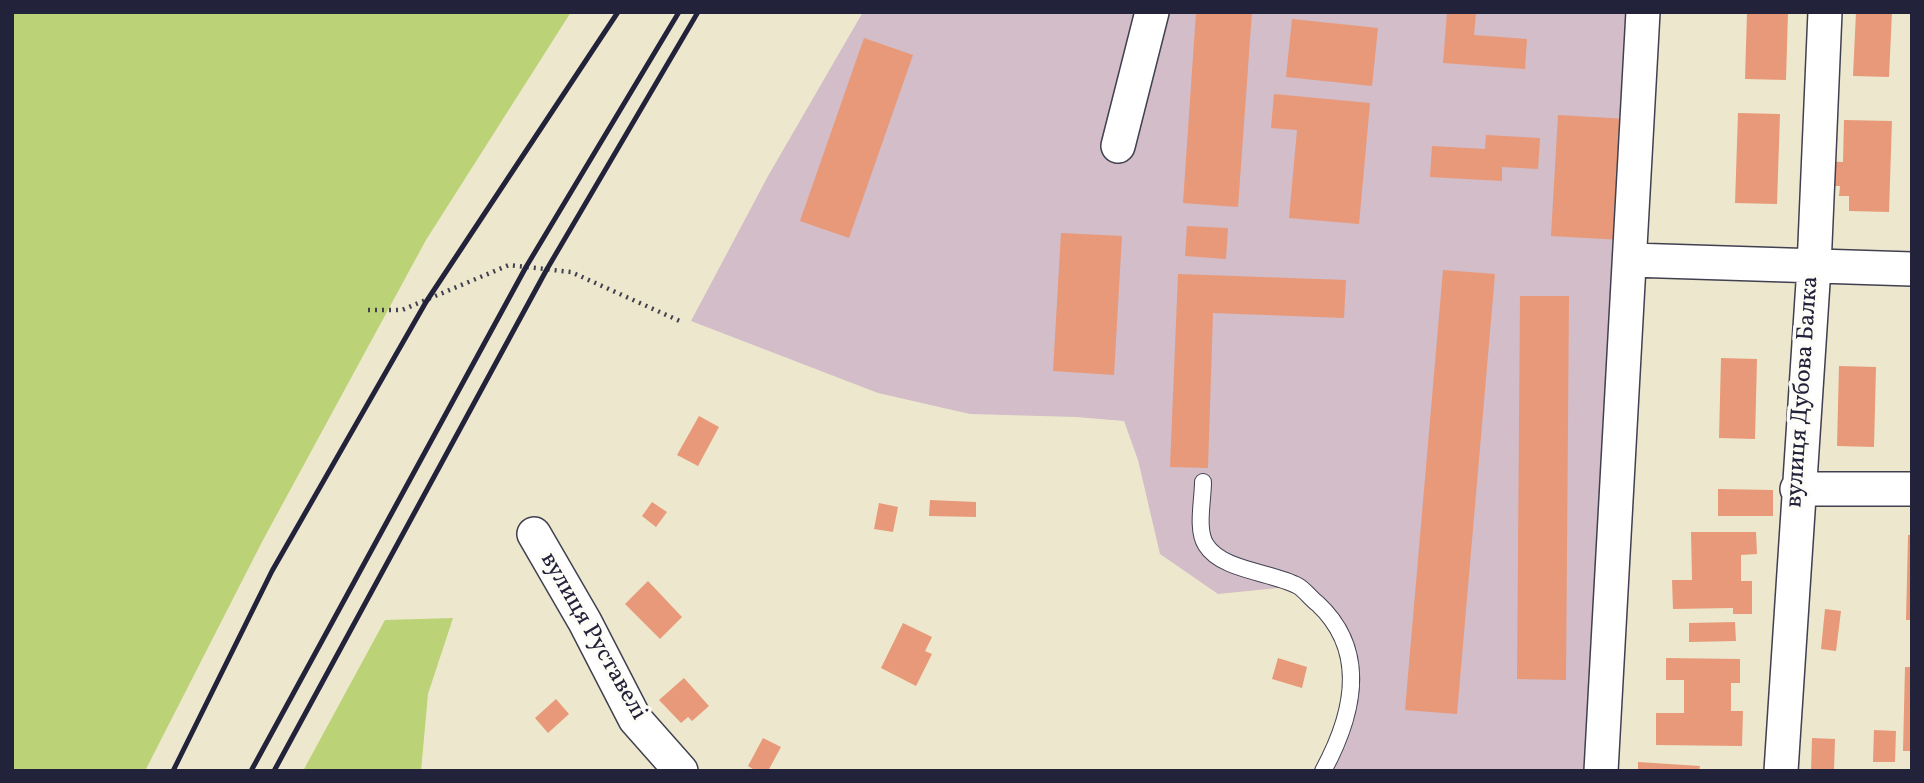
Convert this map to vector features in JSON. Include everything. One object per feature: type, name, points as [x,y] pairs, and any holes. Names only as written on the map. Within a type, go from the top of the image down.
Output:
[{"type":"street","points":[[1118,146],[1152,12]]},
{"type":"street","points":[[1601,771],[1643,12]]},
{"type":"street","name":"вулиця Дубова Балка","points":[[1780,771],[1814,267],[1825,12]]},
{"type":"street","points":[[1631,261],[1912,269]]},
{"type":"street","points":[[1797,489],[1912,489]]},
{"type":"street","name":"вулиця Руставелі","points":[[534,534],[585,622],[635,719],[681,771]]},
{"type":"lane","points":[[1203,482],[1201,531],[1206,546],[1220,559],[1298,586],[1334,619],[1350,658],[1352,695],[1339,742],[1323,771]]},
{"type":"path","points":[[368,310],[402,310],[509,265],[571,272],[682,322]]},
{"type":"shaded area","points":[[863,12],[1643,12],[1601,771],[1323,771],[1352,695],[1334,619],[1298,586],[1218,594],[1160,554],[1138,460],[1124,421],[970,414],[878,393],[691,321],[768,176]]},
{"type":"green space","points":[[12,12],[571,12],[426,240],[263,540],[145,771],[12,771]]},
{"type":"green space","points":[[453,618],[428,694],[421,771],[303,771],[385,620]]},
{"type":"building","points":[[1196,12],[1252,12],[1238,207],[1183,203]]},
{"type":"building","points":[[1447,12],[1476,12],[1474,35],[1527,39],[1525,69],[1443,63]]},
{"type":"building","points":[[1747,12],[1788,12],[1786,80],[1745,79]]},
{"type":"building","points":[[1856,12],[1892,12],[1889,77],[1853,76]]},
{"type":"building","points":[[1292,19],[1378,28],[1372,86],[1286,77]]},
{"type":"building","points":[[864,38],[913,55],[849,238],[800,221]]},
{"type":"building","points":[[1274,94],[1370,103],[1359,224],[1289,218],[1297,130],[1271,128]]},
{"type":"building","points":[[1738,113],[1780,114],[1777,204],[1735,203]]},
{"type":"building","points":[[1558,115],[1628,119],[1622,240],[1551,236]]},
{"type":"building","points":[[1844,120],[1892,121],[1889,212],[1849,211],[1849,196],[1839,196],[1840,186],[1820,186],[1821,161],[1843,162]]},
{"type":"building","points":[[1486,135],[1540,138],[1538,169],[1502,167],[1502,181],[1430,177],[1432,146],[1485,149]]},
{"type":"building","points":[[1187,226],[1228,228],[1226,259],[1185,256]]},
{"type":"building","points":[[1061,233],[1122,236],[1114,375],[1053,371]]},
{"type":"building","points":[[1443,270],[1495,274],[1457,714],[1405,710]]},
{"type":"building","points":[[1178,274],[1346,280],[1344,318],[1213,313],[1208,468],[1170,467]]},
{"type":"building","points":[[1520,296],[1569,296],[1566,680],[1517,679]]},
{"type":"building","points":[[1721,358],[1757,359],[1755,439],[1719,438]]},
{"type":"building","points":[[1839,366],[1876,367],[1874,447],[1837,446]]},
{"type":"building","points":[[699,416],[719,427],[698,466],[677,455]]},
{"type":"building","points":[[1718,489],[1773,490],[1773,516],[1718,516]]},
{"type":"building","points":[[930,500],[976,502],[976,517],[929,516]]},
{"type":"building","points":[[652,502],[667,512],[656,527],[642,516]]},
{"type":"building","points":[[879,503],[898,507],[893,532],[874,529]]},
{"type":"building","points":[[1691,532],[1756,532],[1757,554],[1741,555],[1741,581],[1752,581],[1752,614],[1733,614],[1733,608],[1673,609],[1672,580],[1692,580]]},
{"type":"building","points":[[1908,535],[1912,535],[1912,620],[1906,620]]},
{"type":"building","points":[[648,581],[682,617],[660,639],[625,604]]},
{"type":"building","points":[[1825,609],[1841,611],[1836,651],[1821,649]]},
{"type":"building","points":[[1735,622],[1736,641],[1689,642],[1689,623]]},
{"type":"building","points":[[903,623],[932,637],[925,651],[932,654],[916,686],[881,668]]},
{"type":"building","points":[[1278,658],[1307,667],[1302,688],[1272,679]]},
{"type":"building","points":[[1666,658],[1740,659],[1740,683],[1731,683],[1731,711],[1743,711],[1742,746],[1656,745],[1656,713],[1684,713],[1684,680],[1666,680]]},
{"type":"building","points":[[1905,667],[1912,667],[1912,751],[1903,751]]},
{"type":"building","points":[[684,678],[709,706],[692,721],[688,717],[681,723],[659,700]]},
{"type":"building","points":[[556,699],[569,714],[548,733],[535,718]]},
{"type":"building","points":[[1874,730],[1896,731],[1895,762],[1873,762]]},
{"type":"building","points":[[763,738],[781,747],[768,771],[756,771],[748,766]]},
{"type":"building","points":[[1812,738],[1835,739],[1834,771],[1811,771]]},
{"type":"building","points":[[1638,762],[1700,766],[1699,771],[1638,771]]},
{"type":"railway","points":[[173,771],[272,571],[426,302],[618,12]]},
{"type":"railway","points":[[251,771],[526,267],[679,12]]},
{"type":"railway","points":[[274,771],[547,269],[698,12]]}]
